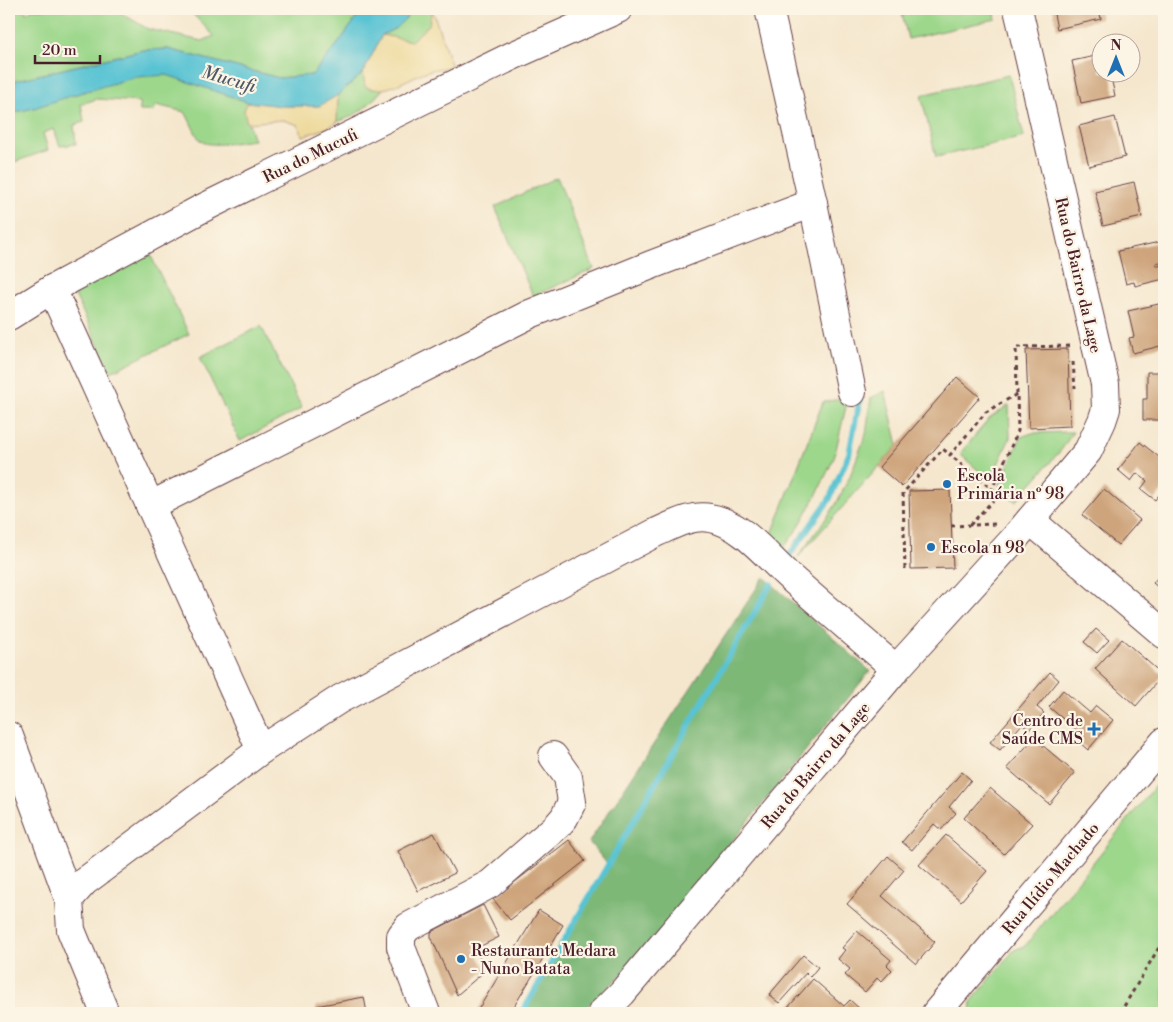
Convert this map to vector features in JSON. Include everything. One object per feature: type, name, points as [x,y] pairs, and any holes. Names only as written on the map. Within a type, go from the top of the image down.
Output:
[{"type":"street","name":"Rua do Mucufi","points":[[9,316],[52,289],[226,197],[512,56],[618,9]]},
{"type":"street","points":[[769,9],[813,203],[852,392]]},
{"type":"street","name":"Rua do Bairro da Lage","points":[[602,1013],[622,993],[896,670],[1030,520],[1088,451],[1102,421],[1106,400],[1105,384],[1018,9]]},
{"type":"street","points":[[150,506],[530,314],[650,265],[813,203]]},
{"type":"street","points":[[52,289],[261,750]]},
{"type":"street","points":[[69,899],[84,882],[261,750],[340,699],[586,571],[628,547],[685,520],[708,517],[729,524],[745,535],[896,670]]},
{"type":"street","points":[[1030,520],[1164,634]]},
{"type":"street","points":[[9,736],[69,899],[71,930],[106,1013]]},
{"type":"street","name":"Rua Ilídio Machado","points":[[936,1013],[1164,742]]},
{"type":"street","points":[[426,1013],[401,948],[402,936],[408,927],[490,884],[564,818],[572,802],[568,777],[553,756]]},
{"type":"path","points":[[992,489],[1018,431],[1016,347],[1072,345],[1074,388]]},
{"type":"path","points":[[1069,388],[1084,388]]},
{"type":"path","points":[[950,455],[986,412],[1017,394]]},
{"type":"path","points":[[905,569],[903,492],[943,449],[999,494],[970,525]]},
{"type":"path","points":[[951,526],[996,524]]},
{"type":"path","points":[[1120,1013],[1164,939]]},
{"type":"green space","points":[[9,9],[24,9],[26,13],[33,9],[114,9],[148,29],[202,41],[214,36],[188,9],[363,9],[312,75],[279,78],[168,49],[143,50],[9,82]]},
{"type":"green space","points":[[415,9],[433,9],[429,25],[411,41],[382,35],[396,28]]},
{"type":"green space","points":[[901,9],[994,9],[996,19],[908,39]]},
{"type":"green space","points":[[363,73],[365,86],[371,89],[383,89],[363,109],[337,122],[338,95]]},
{"type":"green space","points":[[167,75],[248,102],[244,110],[254,140],[234,143],[204,143],[198,137],[185,112],[156,105],[154,111],[140,111],[139,102],[97,99],[81,104],[84,122],[74,125],[76,144],[60,146],[54,129],[43,133],[48,150],[9,164],[9,116],[11,113],[141,76]]},
{"type":"green space","points":[[1009,75],[1024,137],[936,157],[921,95]]},
{"type":"green space","points":[[557,177],[594,269],[533,296],[495,207]]},
{"type":"green space","points":[[148,250],[189,334],[111,372],[72,289]]},
{"type":"green space","points":[[261,326],[302,408],[240,441],[200,357]]},
{"type":"green space","points":[[885,391],[898,445],[798,557],[835,506],[850,476],[866,434],[871,398]]},
{"type":"green space","points":[[848,398],[834,458],[798,528],[781,552],[770,539],[823,402]]},
{"type":"green space","points":[[1009,405],[1010,438],[993,475],[991,478],[987,478],[961,455],[962,451],[990,418]]},
{"type":"green space","points":[[1073,432],[1062,449],[1016,501],[1003,492],[1000,484],[1021,437],[1032,433]]},
{"type":"green space","points":[[764,577],[870,671],[650,945],[605,991],[579,1013],[522,1013],[608,865],[589,842]]},
{"type":"green space","points":[[1161,779],[1164,781],[1164,1013],[970,1013],[972,1011],[971,1002],[1014,950],[1025,946]]},
{"type":"sand","points":[[432,9],[452,67],[428,71],[387,88],[372,89],[365,86],[363,73],[382,35],[411,41],[429,25]]},
{"type":"sand","points":[[338,95],[337,122],[327,128],[303,136],[298,125],[283,120],[247,123],[244,110],[248,102],[283,106],[319,106]]},
{"type":"water","name":"Mucufi","points":[[363,9],[415,9],[396,28],[382,35],[363,73],[338,95],[319,106],[283,106],[248,102],[167,75],[135,77],[34,108],[11,113],[9,116],[9,82],[143,50],[168,49],[279,78],[312,75]]},
{"type":"building","points":[[1053,9],[1099,9],[1101,19],[1057,29]]},
{"type":"building","points":[[1090,57],[1090,82],[1112,82],[1115,96],[1081,103],[1072,61]]},
{"type":"building","points":[[1115,117],[1125,157],[1089,166],[1079,126]]},
{"type":"building","points":[[1134,182],[1142,217],[1103,226],[1095,191]]},
{"type":"building","points":[[1164,241],[1164,261],[1156,263],[1157,266],[1164,265],[1164,279],[1135,286],[1134,282],[1126,284],[1118,251]]},
{"type":"building","points":[[1163,303],[1164,345],[1133,353],[1129,338],[1134,337],[1128,311]]},
{"type":"building","points":[[1068,349],[1070,426],[1029,428],[1026,350]]},
{"type":"building","points":[[1147,372],[1164,372],[1164,420],[1143,420],[1143,399],[1147,399]]},
{"type":"building","points":[[957,377],[980,397],[902,487],[879,467]]},
{"type":"building","points":[[1140,442],[1164,461],[1164,489],[1155,500],[1141,489],[1147,481],[1137,473],[1131,481],[1118,470]]},
{"type":"building","points":[[1104,489],[1140,520],[1118,545],[1082,515]]},
{"type":"building","name":"Escola n 98","points":[[950,490],[953,568],[911,569],[909,491]]},
{"type":"building","points":[[1164,570],[1164,592],[1153,583]]},
{"type":"building","points":[[1096,629],[1109,640],[1097,653],[1084,642]]},
{"type":"building","points":[[1122,639],[1163,675],[1136,706],[1095,669]]},
{"type":"building","points":[[1050,672],[1059,680],[1037,707],[1044,713],[1029,730],[1022,724],[1000,750],[990,742]]},
{"type":"building","points":[[1063,690],[1090,713],[1096,706],[1113,720],[1088,750],[1071,735],[1076,730],[1049,707]]},
{"type":"building","points":[[1034,738],[1075,773],[1049,804],[1007,768]]},
{"type":"building","points":[[962,772],[971,780],[949,807],[956,813],[941,830],[934,824],[912,850],[902,842]]},
{"type":"building","points":[[990,788],[1032,824],[1004,854],[964,818]]},
{"type":"building","points":[[434,833],[455,873],[418,891],[398,851]]},
{"type":"building","points":[[946,835],[987,871],[961,901],[919,865]]},
{"type":"building","points":[[569,840],[585,861],[510,920],[493,899]]},
{"type":"building","points":[[888,856],[904,870],[882,896],[935,942],[916,964],[847,904]]},
{"type":"building","name":"Restaurante Medara - Nuno Batata","points":[[483,905],[499,937],[475,949],[486,970],[457,995],[431,937],[431,932]]},
{"type":"building","points":[[539,910],[563,925],[510,1013],[476,1013]]},
{"type":"building","points":[[857,931],[891,960],[887,965],[892,970],[881,982],[877,978],[865,992],[845,975],[850,969],[838,959],[845,950],[842,948]]},
{"type":"building","points":[[803,955],[818,967],[810,977],[806,973],[779,1003],[769,995]]},
{"type":"building","points":[[813,979],[844,1006],[850,1000],[862,1011],[860,1013],[787,1013],[785,1011]]},
{"type":"building","points":[[364,997],[367,1013],[317,1013],[316,1006]]},
{"type":"waterway","points":[[788,557],[829,500],[849,454],[860,398]]},
{"type":"waterway","points":[[522,1013],[771,584]]},
{"type":"place","name":"Escola Primária nº 98","points":[[947,484]]},
{"type":"place","name":"Escola n 98","points":[[931,547]]},
{"type":"place","name":"Centro de Saúde CMS","points":[[1094,729]]},
{"type":"place","name":"Restaurante Medara - Nuno Batata","points":[[461,959]]}]
